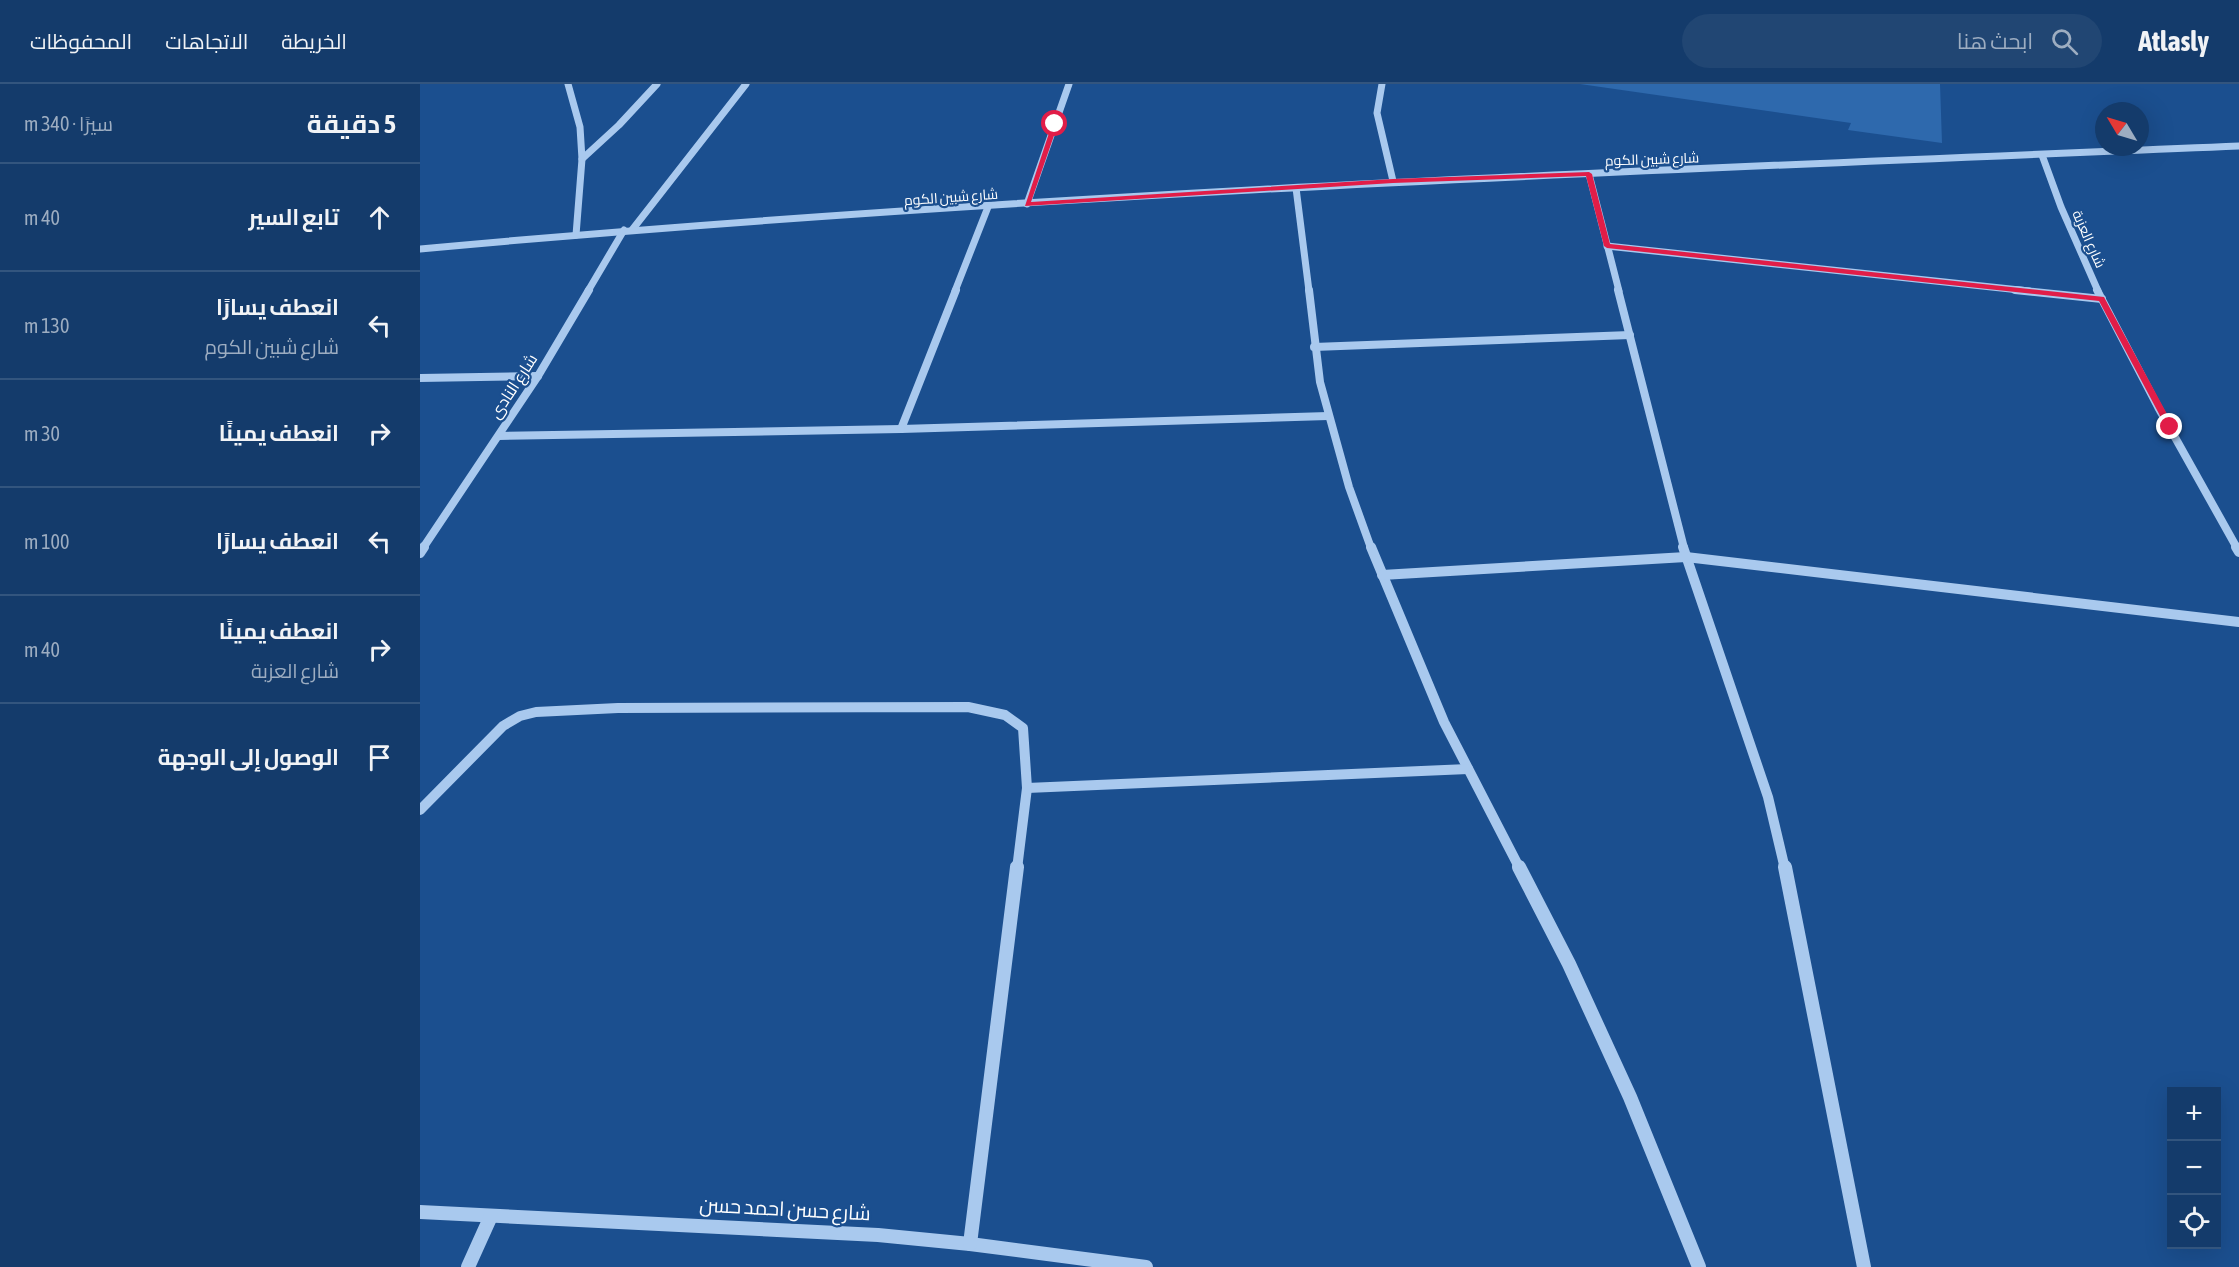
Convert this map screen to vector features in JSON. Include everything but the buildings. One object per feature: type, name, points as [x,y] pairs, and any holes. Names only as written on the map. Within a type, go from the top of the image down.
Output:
[{"type":"street","points":[[568,84],[580,127],[582,159],[576,235]]},
{"type":"street","points":[[582,159],[620,125],[657,84]]},
{"type":"street","name":"شارع النادى","points":[[420,553],[538,376],[628,230],[746,84]]},
{"type":"street","points":[[1027,204],[1069,84]]},
{"type":"street","points":[[1382,84],[1377,113],[1393,181]]},
{"type":"street","name":"شارع شبين الكوم","points":[[420,249],[628,230],[1393,181],[2239,146]]},
{"type":"street","name":"شارع العزبة","points":[[2042,155],[2058,202],[2102,299],[2239,552]]},
{"type":"street","points":[[1589,174],[1686,557],[1768,797],[1787,875],[1864,1267]]},
{"type":"street","points":[[1296,188],[1314,347],[1328,416],[1349,487],[1382,575],[1444,722],[1569,964],[1630,1097],[1699,1267]]},
{"type":"street","points":[[901,429],[988,207]]},
{"type":"street","points":[[1607,246],[2102,299]]},
{"type":"street","points":[[1314,347],[1630,335]]},
{"type":"street","points":[[420,378],[538,376]]},
{"type":"street","points":[[499,436],[901,429],[1328,416]]},
{"type":"street","points":[[1382,575],[1686,557],[2239,622]]},
{"type":"street","points":[[420,810],[503,726],[520,716],[555,710],[968,707],[1007,714],[1023,728],[1027,788],[970,1244]]},
{"type":"street","points":[[1027,788],[1468,769]]},
{"type":"street","name":"شارع حسن احمد حسن","points":[[420,1212],[878,1235],[970,1244],[1146,1267]]},
{"type":"street","points":[[468,1267],[491,1216]]},
{"type":"shaded area","points":[[1580,84],[1940,84],[1942,143],[1848,130],[1851,123]]},
{"type":"route","points":[[1055,124],[1027,204],[1393,181],[1589,174],[1607,246],[2102,299],[2170,427]]}]
